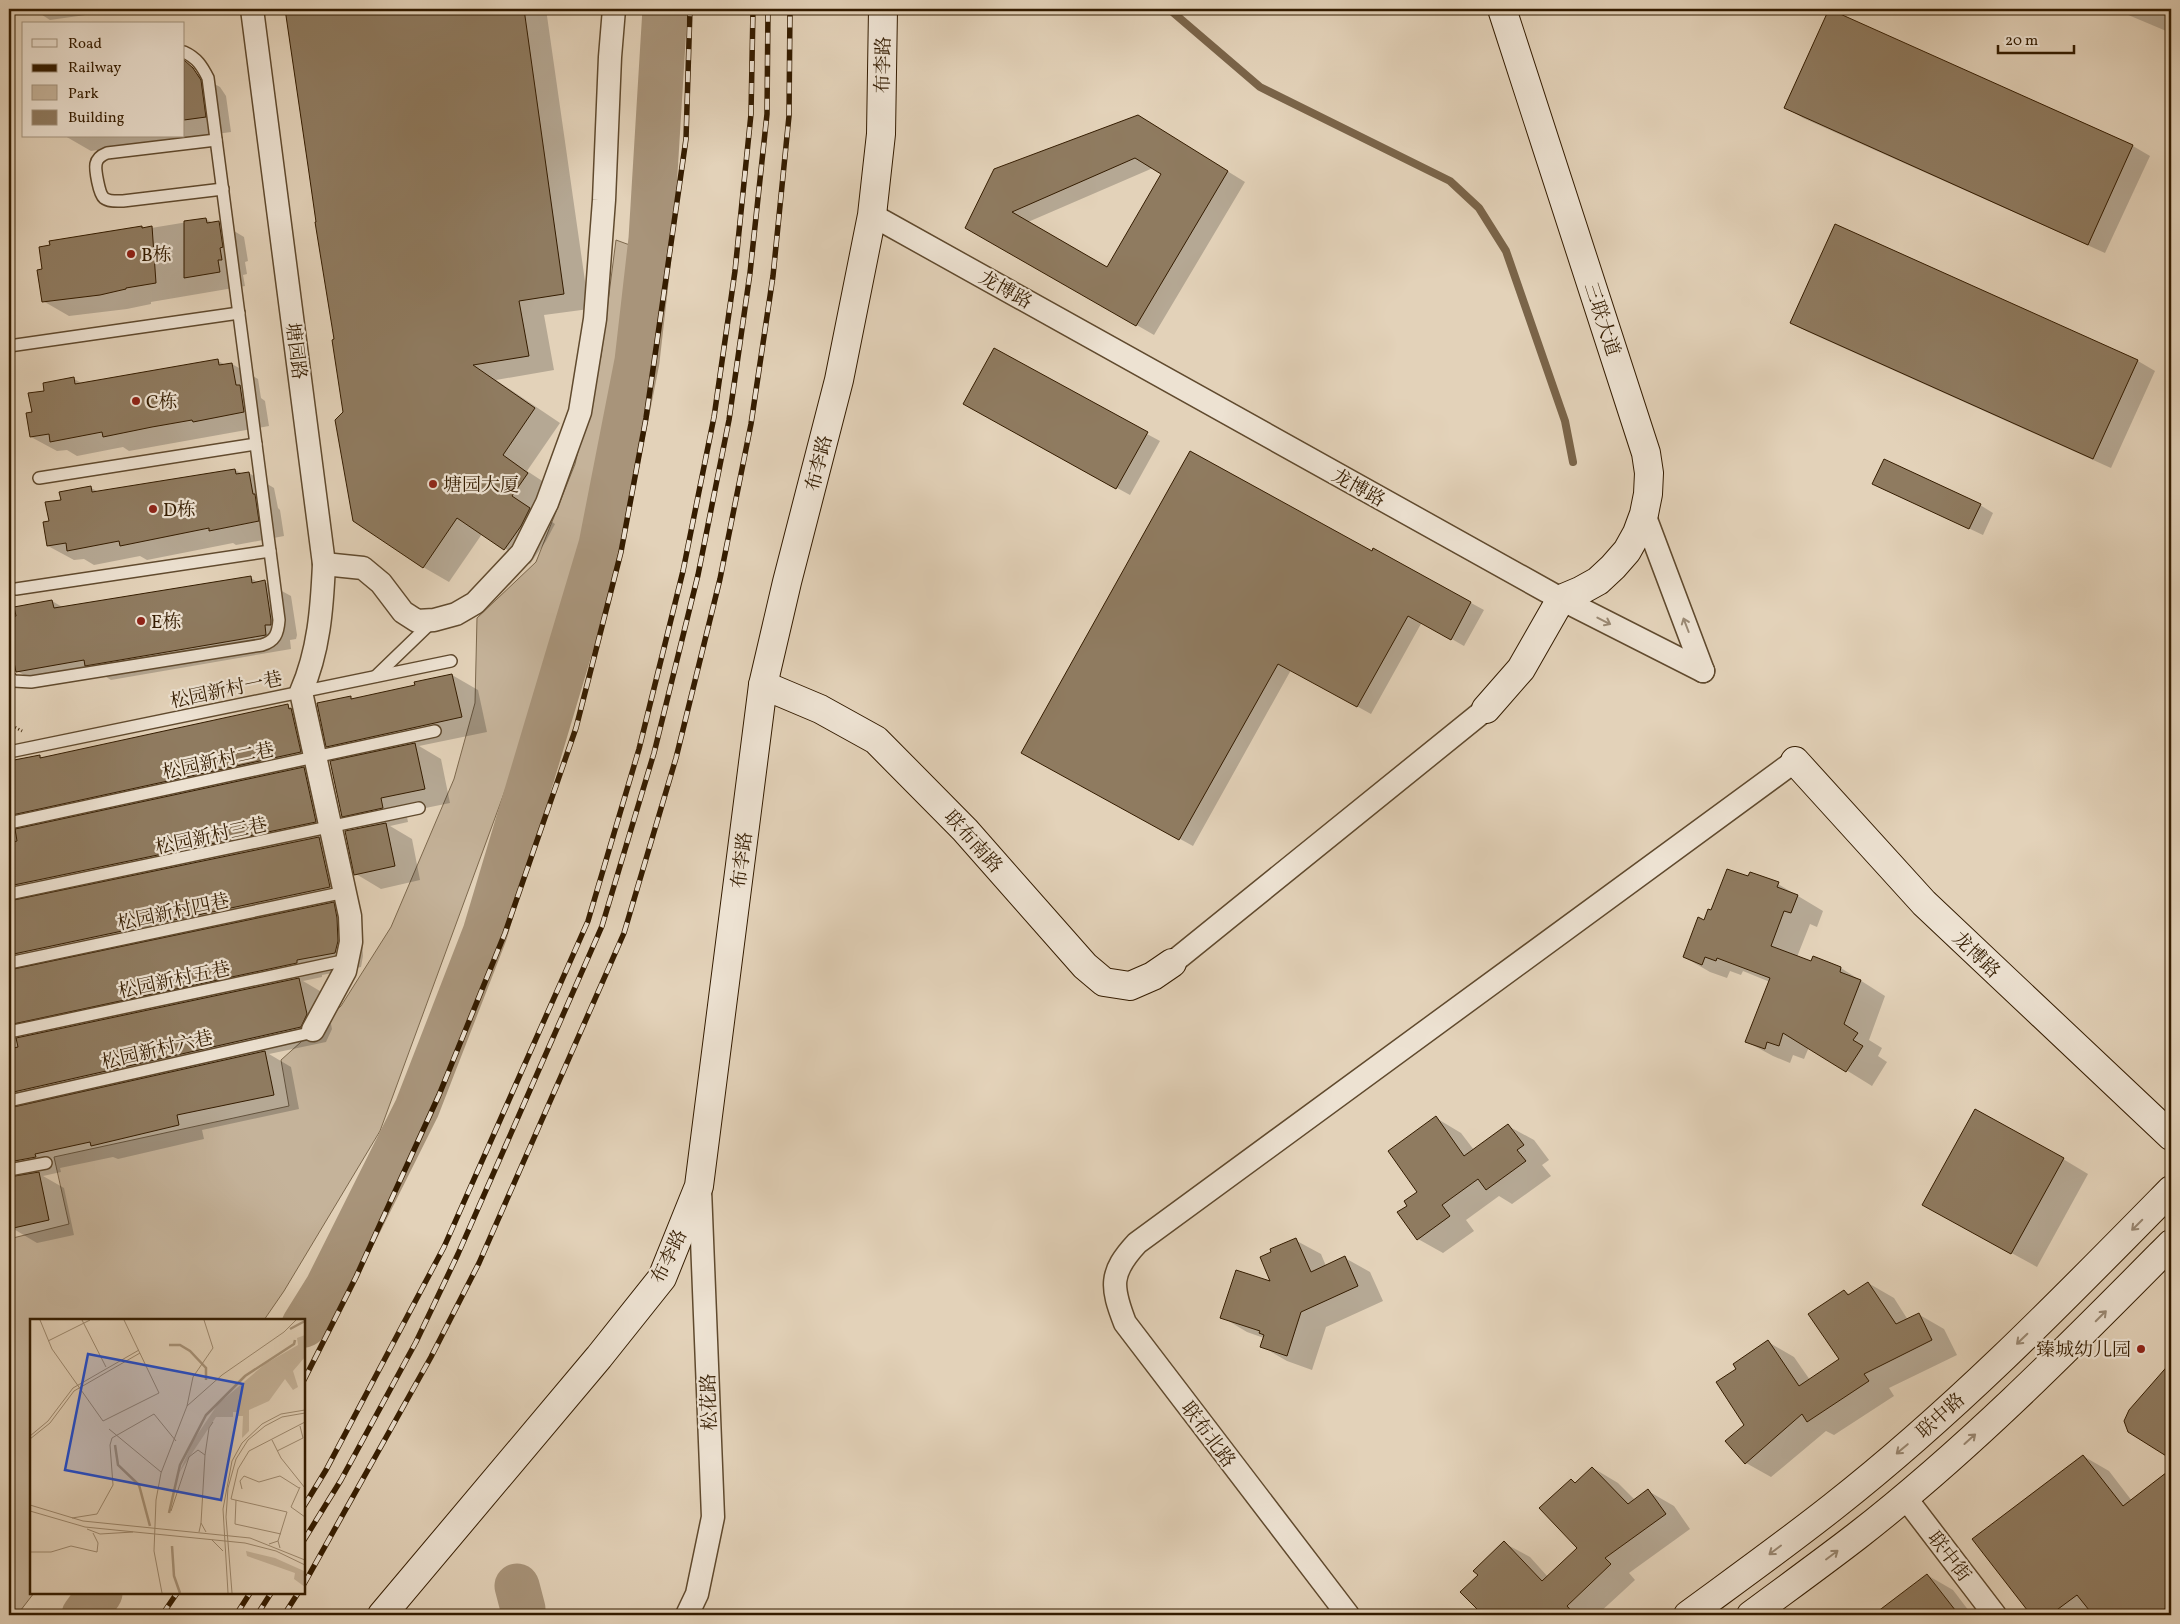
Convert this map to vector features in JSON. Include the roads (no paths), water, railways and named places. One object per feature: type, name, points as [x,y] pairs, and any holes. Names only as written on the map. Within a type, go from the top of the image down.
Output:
[{"type":"street","name":"塘园路","points":[[252,9],[324,564],[322,613],[315,652],[301,692]]},
{"type":"street","points":[[324,564],[363,568],[381,583],[403,612],[417,621],[434,620],[456,614],[475,603],[522,553],[547,503],[580,412],[595,319],[604,200],[614,9]]},
{"type":"street","name":"布李路","points":[[382,1615],[599,1357],[662,1278],[699,1186],[764,685],[787,582],[839,380],[872,215],[881,134],[883,9]]},
{"type":"street","name":"三联大道","points":[[1502,9],[1646,453],[1648,494],[1644,514],[1637,533],[1613,567],[1592,584],[1561,599]]},
{"type":"street","name":"龙博路","points":[[872,215],[1561,599],[1703,671],[1644,514]]},
{"type":"street","points":[[1172,963],[1486,709],[1521,669],[1561,599]]},
{"type":"street","name":"联布南路","points":[[764,685],[820,709],[876,740],[965,830],[1085,966],[1104,982],[1130,986],[1153,976],[1172,963]]},
{"type":"street","points":[[301,692],[350,916],[351,942],[345,971],[313,1030]]},
{"type":"street","name":"龙博路","points":[[1795,761],[1924,903],[2171,1136]]},
{"type":"street","name":"联布北路","points":[[1348,1615],[1124,1323],[1117,1302],[1114,1280],[1122,1260],[1137,1243],[1795,761]]},
{"type":"street","name":"松花路","points":[[687,1615],[697,1594],[713,1517],[699,1186]]},
{"type":"street","name":"联中路","points":[[1688,1615],[1834,1506],[1914,1439],[2053,1309],[2171,1190]]},
{"type":"street","name":"联中路","points":[[1751,1615],[1858,1535],[1904,1496],[2017,1396],[2171,1244]]},
{"type":"street","name":"联中街","points":[[1904,1496],[1995,1615]]},
{"type":"lane","points":[[9,677],[14,681],[31,682],[262,645],[272,642],[278,631],[280,620],[208,78],[202,66],[195,58],[185,53]]},
{"type":"lane","points":[[216,140],[107,153],[100,157],[96,164],[100,193],[111,201],[123,201],[223,189]]},
{"type":"lane","points":[[9,346],[239,313]]},
{"type":"lane","points":[[39,478],[256,444]]},
{"type":"lane","points":[[16,589],[270,551]]},
{"type":"lane","points":[[375,677],[434,620]]},
{"type":"lane","name":"松园新村一巷","points":[[9,752],[451,661]]},
{"type":"lane","name":"松园新村二巷","points":[[9,823],[435,731]]},
{"type":"lane","name":"松园新村三巷","points":[[9,894],[420,808]]},
{"type":"lane","name":"松园新村四巷","points":[[9,964],[345,892]]},
{"type":"lane","name":"松园新村五巷","points":[[9,1032],[347,960]]},
{"type":"lane","name":"松园新村六巷","points":[[9,1101],[295,1036],[313,1030]]},
{"type":"lane","points":[[9,1170],[46,1163]]},
{"type":"waterway","points":[[305,1323],[327,1288],[417,1108],[485,933],[601,545],[637,361],[651,239],[665,9]]},
{"type":"waterway","points":[[1169,9],[1260,87],[1450,181],[1479,208],[1506,251],[1565,421],[1573,462]]},
{"type":"waterway","points":[[517,1586],[523,1609],[522,1615]]},
{"type":"waterway","points":[[84,1615],[99,1594]]},
{"type":"railway","points":[[305,1378],[356,1277],[439,1095],[505,933],[576,728],[621,552],[646,418],[686,139],[690,9]]},
{"type":"railway","points":[[305,1504],[326,1470],[444,1247],[588,921],[639,749],[683,571],[714,417],[735,271],[751,114],[753,9]]},
{"type":"railway","points":[[305,1538],[341,1480],[416,1342],[458,1254],[602,926],[654,753],[698,575],[729,420],[750,273],[767,114],[768,9]]},
{"type":"railway","points":[[305,1582],[431,1357],[479,1263],[624,933],[676,758],[720,579],[751,424],[773,276],[789,116],[790,9]]},
{"type":"railway","points":[[162,1615],[176,1594]]},
{"type":"railway","points":[[236,1615],[249,1594]]},
{"type":"railway","points":[[257,1615],[270,1594]]},
{"type":"railway","points":[[284,1615],[297,1594]]},
{"type":"place","name":"B栋","points":[[131,254]]},
{"type":"place","name":"C栋","points":[[136,401]]},
{"type":"place","name":"塘园大厦","points":[[433,484]]},
{"type":"place","name":"D栋","points":[[153,509]]},
{"type":"place","name":"E栋","points":[[141,621]]},
{"type":"place","name":"臻城幼儿园","points":[[2141,1349]]}]
